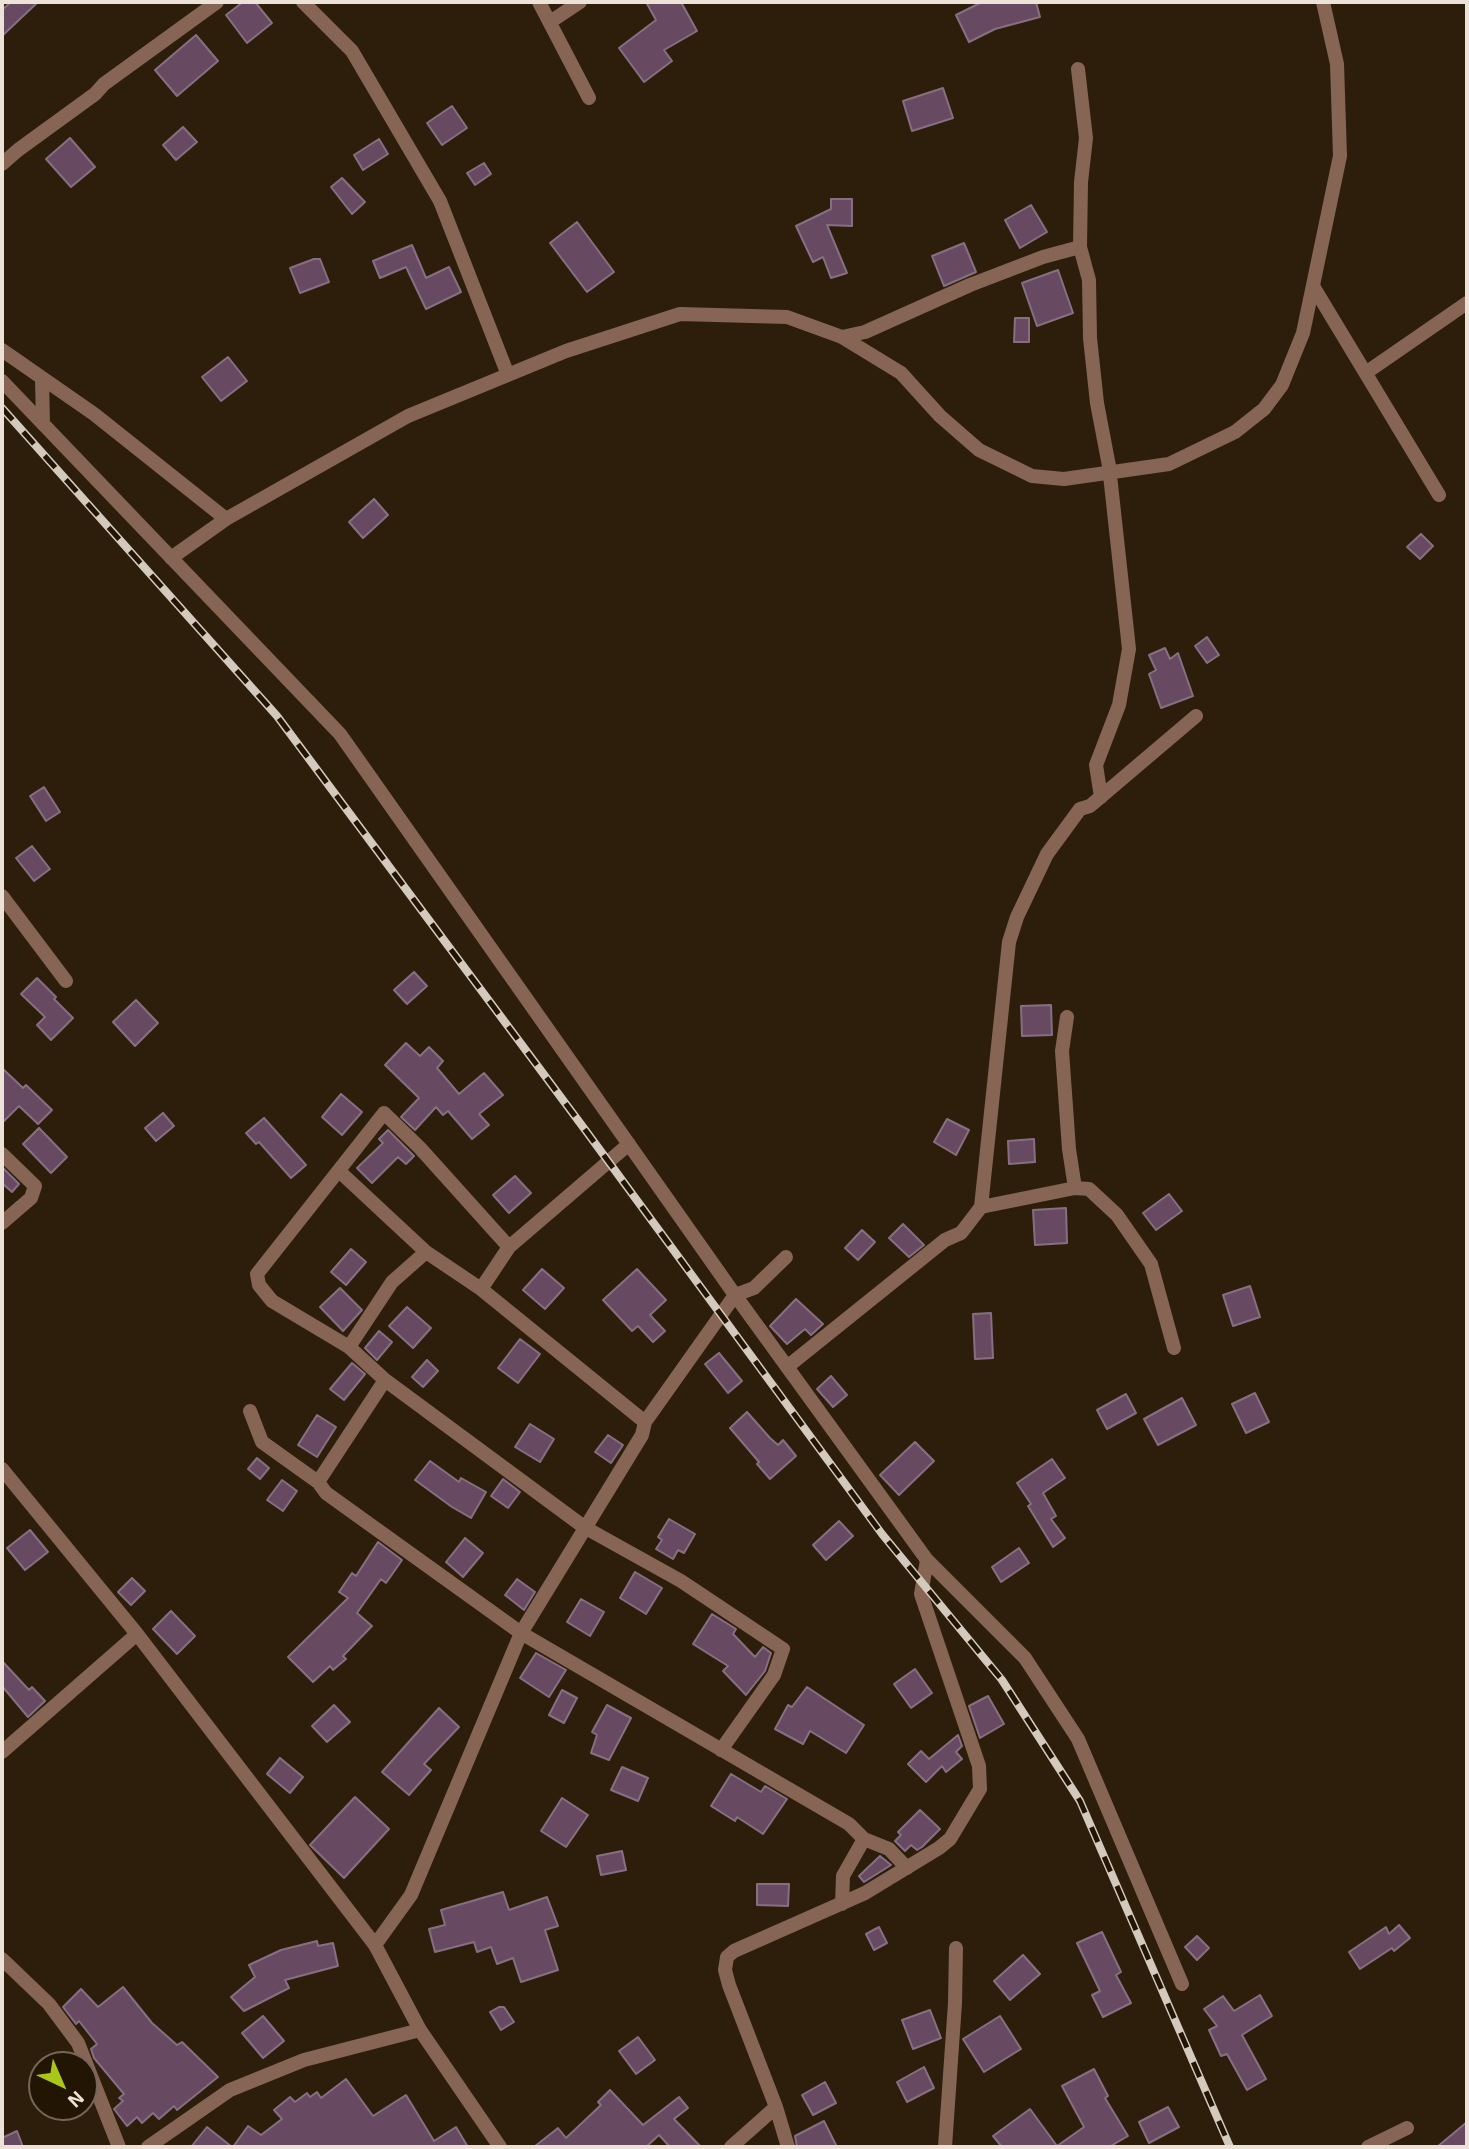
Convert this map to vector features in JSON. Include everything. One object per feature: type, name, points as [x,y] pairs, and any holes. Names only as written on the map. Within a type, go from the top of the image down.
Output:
[{"type":"street","points":[[2,164],[95,94],[104,83],[217,2]]},
{"type":"street","points":[[303,2],[352,51],[440,201],[509,375]]},
{"type":"street","points":[[539,2],[589,98]]},
{"type":"street","points":[[550,22],[580,2]]},
{"type":"street","points":[[171,558],[226,519],[408,416],[566,351],[680,314],[787,317],[842,337],[901,373],[940,416],[979,450],[1032,476],[1065,479],[1169,464],[1235,432],[1264,409],[1282,385],[1299,343],[1340,156],[1337,64],[1323,2]]},
{"type":"street","points":[[1078,69],[1086,138],[1081,182],[1080,247],[1089,280],[1090,338],[1097,403],[1110,472],[1129,649],[1119,705],[1096,765],[1101,797]]},
{"type":"street","points":[[842,337],[865,332],[970,285],[1043,257],[1080,247]]},
{"type":"street","points":[[1313,286],[1439,495]]},
{"type":"street","points":[[1367,372],[1467,303]]},
{"type":"street","points":[[2,350],[94,414],[226,519]]},
{"type":"street","points":[[42,379],[43,424]]},
{"type":"street","points":[[2,381],[340,734],[735,1295],[927,1560],[1025,1658],[1078,1739],[1182,1984]]},
{"type":"street","points":[[787,1367],[945,1240],[961,1233],[981,1207],[1009,942],[1017,917],[1047,854],[1080,809],[1090,806],[1196,716]]},
{"type":"street","points":[[2,896],[66,981]]},
{"type":"street","points":[[1066,1017],[1062,1051],[1069,1149],[1075,1188]]},
{"type":"street","points":[[509,1247],[420,1148],[384,1113],[257,1274],[259,1285],[272,1301],[349,1347],[385,1380],[584,1527],[681,1581],[783,1650],[774,1675],[721,1750]]},
{"type":"street","points":[[481,1289],[509,1247],[629,1144]]},
{"type":"street","points":[[2,1154],[35,1186],[31,1198],[2,1223]]},
{"type":"street","points":[[340,1171],[426,1252],[481,1289],[645,1422]]},
{"type":"street","points":[[981,1207],[1075,1188],[1089,1189],[1117,1215],[1151,1264],[1174,1348]]},
{"type":"street","points":[[349,1347],[392,1282],[426,1252]]},
{"type":"street","points":[[375,1945],[411,1895],[521,1633],[642,1436],[645,1422],[735,1295],[754,1288],[786,1257]]},
{"type":"street","points":[[318,1482],[385,1380]]},
{"type":"street","points":[[250,1412],[262,1442],[318,1482],[326,1493],[521,1633],[849,1824],[864,1839],[889,1849],[907,1868]]},
{"type":"street","points":[[2,1469],[137,1634],[375,1945],[420,2030],[500,2147]]},
{"type":"street","points":[[788,2147],[776,2107],[729,1985],[727,1957],[734,1951],[865,1893],[907,1868],[950,1839],[981,1789],[979,1766],[921,1594],[927,1560]]},
{"type":"street","points":[[2,1752],[137,1634]]},
{"type":"street","points":[[842,1904],[843,1875],[864,1839]]},
{"type":"street","points":[[945,2147],[956,1948]]},
{"type":"street","points":[[2,1959],[49,2004],[78,2043],[119,2147]]},
{"type":"street","points":[[148,2147],[230,2090],[304,2060],[420,2030]]},
{"type":"street","points":[[731,2147],[776,2107]]},
{"type":"street","points":[[1368,2147],[1407,2128]]},
{"type":"building","points":[[11,2],[38,2],[2,36],[2,10]]},
{"type":"building","points":[[243,2],[255,2],[272,23],[247,43],[226,15]]},
{"type":"building","points":[[646,2],[681,2],[697,31],[664,50],[672,61],[644,82],[619,48],[656,20]]},
{"type":"building","points":[[982,2],[1036,2],[1040,17],[995,29],[969,42],[956,15]]},
{"type":"building","points":[[196,35],[218,61],[177,96],[155,70]]},
{"type":"building","points":[[943,88],[953,118],[912,131],[903,101]]},
{"type":"building","points":[[452,106],[467,128],[442,145],[427,123]]},
{"type":"building","points":[[183,127],[197,142],[176,160],[163,145]]},
{"type":"building","points":[[70,138],[95,167],[71,187],[46,159]]},
{"type":"building","points":[[379,139],[388,154],[363,170],[354,155]]},
{"type":"building","points":[[484,163],[491,174],[475,185],[467,173]]},
{"type":"building","points":[[342,178],[365,202],[352,214],[331,187]]},
{"type":"building","points":[[831,199],[852,199],[852,226],[827,225],[847,273],[831,278],[823,257],[813,262],[796,226],[831,209]]},
{"type":"building","points":[[1031,205],[1047,232],[1020,248],[1005,220]]},
{"type":"building","points":[[577,222],[614,272],[587,292],[550,243]]},
{"type":"building","points":[[964,243],[976,272],[944,286],[932,256]]},
{"type":"building","points":[[412,245],[426,278],[449,267],[461,292],[426,309],[406,267],[380,278],[373,261]]},
{"type":"building","points":[[320,259],[329,282],[300,293],[290,268]]},
{"type":"building","points":[[1058,270],[1073,313],[1037,326],[1022,283]]},
{"type":"building","points":[[1015,318],[1029,318],[1029,342],[1014,342]]},
{"type":"building","points":[[228,357],[247,381],[221,401],[202,377]]},
{"type":"building","points":[[374,499],[388,515],[363,538],[349,522]]},
{"type":"building","points":[[1421,534],[1433,546],[1420,559],[1407,547]]},
{"type":"building","points":[[1207,637],[1219,655],[1207,663],[1195,646]]},
{"type":"building","points":[[1165,648],[1170,659],[1178,653],[1193,696],[1161,708],[1149,674],[1156,670],[1149,655]]},
{"type":"building","points":[[44,787],[60,812],[46,821],[30,796]]},
{"type":"building","points":[[32,846],[50,869],[34,881],[16,858]]},
{"type":"building","points":[[414,972],[427,986],[407,1004],[394,990]]},
{"type":"building","points":[[37,978],[73,1018],[51,1040],[37,1025],[45,1017],[21,994]]},
{"type":"building","points":[[136,1000],[158,1023],[135,1046],[113,1022]]},
{"type":"building","points":[[1051,1005],[1052,1035],[1022,1036],[1021,1006]]},
{"type":"building","points":[[406,1043],[420,1056],[429,1047],[443,1061],[437,1068],[459,1094],[484,1073],[503,1095],[479,1114],[489,1125],[472,1139],[448,1111],[443,1115],[436,1107],[415,1130],[401,1117],[419,1098],[385,1065]]},
{"type":"building","points":[[2,1068],[23,1088],[26,1085],[52,1110],[38,1124],[19,1106],[2,1123]]},
{"type":"building","points":[[341,1094],[362,1112],[342,1135],[322,1117]]},
{"type":"building","points":[[163,1113],[174,1126],[156,1141],[145,1128]]},
{"type":"building","points":[[264,1118],[306,1165],[291,1178],[259,1142],[256,1144],[246,1133]]},
{"type":"building","points":[[947,1119],[969,1130],[956,1155],[934,1142]]},
{"type":"building","points":[[39,1128],[67,1157],[51,1173],[23,1144]]},
{"type":"building","points":[[388,1130],[414,1156],[406,1164],[398,1157],[372,1183],[357,1168],[383,1143],[379,1139]]},
{"type":"building","points":[[1034,1139],[1035,1162],[1009,1164],[1008,1141]]},
{"type":"building","points":[[2,1167],[19,1184],[12,1192],[2,1183]]},
{"type":"building","points":[[515,1176],[531,1193],[509,1213],[493,1195]]},
{"type":"building","points":[[1169,1194],[1182,1211],[1156,1230],[1143,1213]]},
{"type":"building","points":[[1066,1208],[1067,1243],[1035,1245],[1033,1210]]},
{"type":"building","points":[[903,1224],[924,1245],[909,1257],[889,1238]]},
{"type":"building","points":[[862,1230],[875,1242],[858,1260],[845,1248]]},
{"type":"building","points":[[351,1249],[366,1262],[346,1285],[331,1272]]},
{"type":"building","points":[[542,1269],[564,1288],[545,1309],[523,1290]]},
{"type":"building","points":[[637,1269],[666,1300],[650,1315],[665,1331],[653,1342],[638,1326],[632,1331],[603,1300]]},
{"type":"building","points":[[1250,1286],[1260,1317],[1233,1326],[1223,1295]]},
{"type":"building","points":[[340,1288],[362,1310],[343,1331],[320,1307]]},
{"type":"building","points":[[796,1299],[823,1324],[811,1335],[805,1329],[787,1344],[770,1326]]},
{"type":"building","points":[[407,1307],[431,1328],[413,1348],[389,1326]]},
{"type":"building","points":[[991,1313],[993,1358],[975,1359],[973,1314]]},
{"type":"building","points":[[379,1331],[392,1342],[377,1360],[365,1348]]},
{"type":"building","points":[[520,1339],[540,1354],[518,1383],[498,1368]]},
{"type":"building","points":[[719,1353],[742,1381],[728,1393],[705,1364]]},
{"type":"building","points":[[427,1360],[438,1371],[423,1387],[412,1377]]},
{"type":"building","points":[[352,1363],[365,1374],[344,1400],[330,1389]]},
{"type":"building","points":[[831,1376],[847,1395],[833,1407],[817,1389]]},
{"type":"building","points":[[1255,1393],[1269,1422],[1246,1433],[1232,1404]]},
{"type":"building","points":[[1126,1394],[1136,1413],[1107,1429],[1097,1410]]},
{"type":"building","points":[[1182,1398],[1196,1425],[1158,1445],[1144,1419]]},
{"type":"building","points":[[747,1412],[770,1438],[778,1445],[783,1440],[796,1456],[770,1479],[730,1428]]},
{"type":"building","points":[[317,1415],[336,1427],[317,1457],[298,1445]]},
{"type":"building","points":[[530,1424],[554,1439],[540,1462],[515,1447]]},
{"type":"building","points":[[608,1435],[623,1445],[611,1463],[595,1452]]},
{"type":"building","points":[[915,1442],[934,1461],[899,1495],[880,1475]]},
{"type":"building","points":[[257,1458],[269,1468],[260,1479],[248,1469]]},
{"type":"building","points":[[1052,1459],[1065,1478],[1043,1493],[1056,1516],[1051,1519],[1065,1538],[1053,1547],[1017,1483]]},
{"type":"building","points":[[430,1461],[459,1482],[461,1478],[486,1492],[471,1518],[415,1480]]},
{"type":"building","points":[[503,1479],[520,1492],[508,1508],[491,1496]]},
{"type":"building","points":[[282,1480],[297,1491],[283,1511],[267,1500]]},
{"type":"building","points":[[669,1519],[695,1534],[684,1553],[678,1550],[673,1559],[656,1549],[662,1540],[658,1537]]},
{"type":"building","points":[[839,1521],[853,1536],[826,1560],[813,1545]]},
{"type":"building","points":[[30,1530],[48,1552],[25,1570],[7,1548]]},
{"type":"building","points":[[465,1538],[483,1553],[463,1577],[446,1562]]},
{"type":"building","points":[[378,1542],[402,1560],[386,1583],[381,1579],[357,1613],[372,1626],[343,1656],[346,1659],[333,1670],[330,1666],[313,1682],[288,1657],[348,1598],[339,1592],[352,1573],[356,1576]]},
{"type":"building","points":[[1019,1548],[1029,1563],[1001,1582],[992,1567]]},
{"type":"building","points":[[635,1572],[662,1588],[646,1614],[620,1598]]},
{"type":"building","points":[[132,1578],[145,1591],[131,1605],[118,1592]]},
{"type":"building","points":[[517,1579],[535,1592],[524,1610],[505,1595]]},
{"type":"building","points":[[581,1599],[604,1612],[590,1636],[567,1622]]},
{"type":"building","points":[[171,1611],[195,1636],[177,1654],[153,1629]]},
{"type":"building","points":[[712,1614],[736,1629],[733,1634],[755,1657],[763,1647],[771,1653],[765,1671],[746,1695],[723,1671],[728,1666],[693,1644]]},
{"type":"building","points":[[536,1653],[566,1670],[549,1697],[520,1678]]},
{"type":"building","points":[[2,1661],[29,1690],[32,1687],[45,1701],[28,1717],[2,1686]]},
{"type":"building","points":[[915,1669],[932,1693],[911,1708],[894,1684]]},
{"type":"building","points":[[807,1687],[864,1725],[846,1753],[810,1731],[803,1744],[775,1729],[788,1705],[792,1707]]},
{"type":"building","points":[[562,1690],[577,1698],[564,1723],[549,1715]]},
{"type":"building","points":[[988,1696],[1004,1724],[980,1738],[969,1706]]},
{"type":"building","points":[[334,1705],[350,1722],[327,1742],[312,1726]]},
{"type":"building","points":[[607,1705],[631,1718],[609,1760],[591,1753],[597,1735],[592,1732]]},
{"type":"building","points":[[439,1708],[459,1727],[424,1764],[431,1770],[409,1795],[382,1772]]},
{"type":"building","points":[[958,1735],[962,1746],[956,1752],[962,1759],[946,1772],[942,1766],[926,1782],[908,1764],[921,1751],[929,1759]]},
{"type":"building","points":[[280,1758],[303,1777],[290,1793],[267,1774]]},
{"type":"building","points":[[622,1767],[648,1778],[638,1801],[611,1790]]},
{"type":"building","points":[[731,1774],[761,1792],[765,1786],[787,1799],[763,1834],[737,1817],[735,1821],[711,1806]]},
{"type":"building","points":[[355,1797],[389,1829],[344,1878],[310,1845]]},
{"type":"building","points":[[562,1798],[588,1815],[566,1847],[541,1831]]},
{"type":"building","points":[[920,1810],[940,1829],[922,1847],[917,1850],[911,1845],[905,1851],[895,1841],[901,1835],[898,1832]]},
{"type":"building","points":[[622,1851],[626,1870],[601,1875],[597,1856]]},
{"type":"building","points":[[880,1856],[891,1865],[864,1882],[859,1876]]},
{"type":"building","points":[[757,1884],[789,1884],[788,1906],[757,1905]]},
{"type":"building","points":[[503,1892],[509,1910],[547,1897],[558,1926],[545,1930],[558,1970],[521,1982],[513,1958],[497,1964],[491,1947],[477,1952],[474,1942],[435,1952],[429,1929],[445,1925],[441,1910]]},
{"type":"building","points":[[1399,1925],[1410,1938],[1394,1951],[1392,1948],[1360,1969],[1349,1952],[1386,1927],[1389,1934]]},
{"type":"building","points":[[879,1927],[887,1943],[874,1950],[866,1934]]},
{"type":"building","points":[[1102,1932],[1121,1972],[1116,1975],[1131,2003],[1103,2017],[1092,1995],[1100,1991],[1077,1943]]},
{"type":"building","points":[[1197,1936],[1209,1948],[1197,1960],[1185,1947]]},
{"type":"building","points":[[317,1941],[318,1946],[333,1943],[338,1966],[285,1980],[289,1988],[244,2011],[231,1997],[255,1977],[249,1965],[281,1950]]},
{"type":"building","points":[[1023,1955],[1040,1974],[1010,2000],[994,1981]]},
{"type":"building","points":[[123,1987],[152,2023],[177,2045],[182,2042],[218,2077],[177,2110],[174,2106],[159,2119],[153,2113],[142,2123],[137,2117],[127,2126],[114,2109],[123,2101],[119,2098],[124,2094],[98,2063],[98,2051],[91,2049],[97,2044],[79,2021],[76,2024],[63,2007],[81,1989],[98,2007]]},
{"type":"building","points":[[1260,1995],[1272,2016],[1242,2035],[1266,2079],[1247,2090],[1227,2054],[1221,2056],[1209,2030],[1217,2026],[1204,2009],[1223,1996],[1234,2011]]},
{"type":"building","points":[[504,2007],[514,2022],[501,2030],[490,2012]]},
{"type":"building","points":[[930,2010],[941,2038],[913,2049],[902,2020]]},
{"type":"building","points":[[263,2016],[284,2041],[263,2058],[242,2033]]},
{"type":"building","points":[[1000,2016],[1021,2049],[984,2072],[963,2039]]},
{"type":"building","points":[[638,2037],[655,2060],[636,2074],[619,2051]]},
{"type":"building","points":[[924,2067],[934,2088],[907,2102],[897,2082]]},
{"type":"building","points":[[1094,2069],[1108,2096],[1105,2098],[1128,2136],[1109,2147],[1002,2147],[993,2136],[1030,2109],[1057,2146],[1084,2127],[1062,2086]]},
{"type":"building","points":[[346,2079],[373,2116],[406,2095],[434,2141],[456,2127],[468,2147],[233,2147],[248,2126],[261,2135],[282,2119],[274,2110],[290,2097],[295,2102],[307,2093],[310,2097],[317,2092],[321,2098]]},
{"type":"building","points":[[825,2082],[836,2103],[813,2115],[802,2095]]},
{"type":"building","points":[[610,2090],[643,2125],[679,2097],[688,2108],[674,2119],[701,2147],[670,2147],[659,2135],[646,2147],[534,2147],[558,2128],[566,2138],[601,2105],[598,2102]]},
{"type":"building","points":[[1168,2107],[1179,2127],[1149,2143],[1139,2122]]},
{"type":"building","points":[[824,2121],[837,2147],[797,2147],[795,2136]]},
{"type":"building","points":[[1467,2122],[1467,2147],[1437,2147]]},
{"type":"building","points":[[207,2127],[232,2147],[191,2147]]},
{"type":"building","points":[[17,2131],[23,2147],[2,2147],[2,2138]]},
{"type":"railway","points":[[2,408],[277,716],[882,1534],[1002,1680],[1080,1801],[1230,2147]]}]
